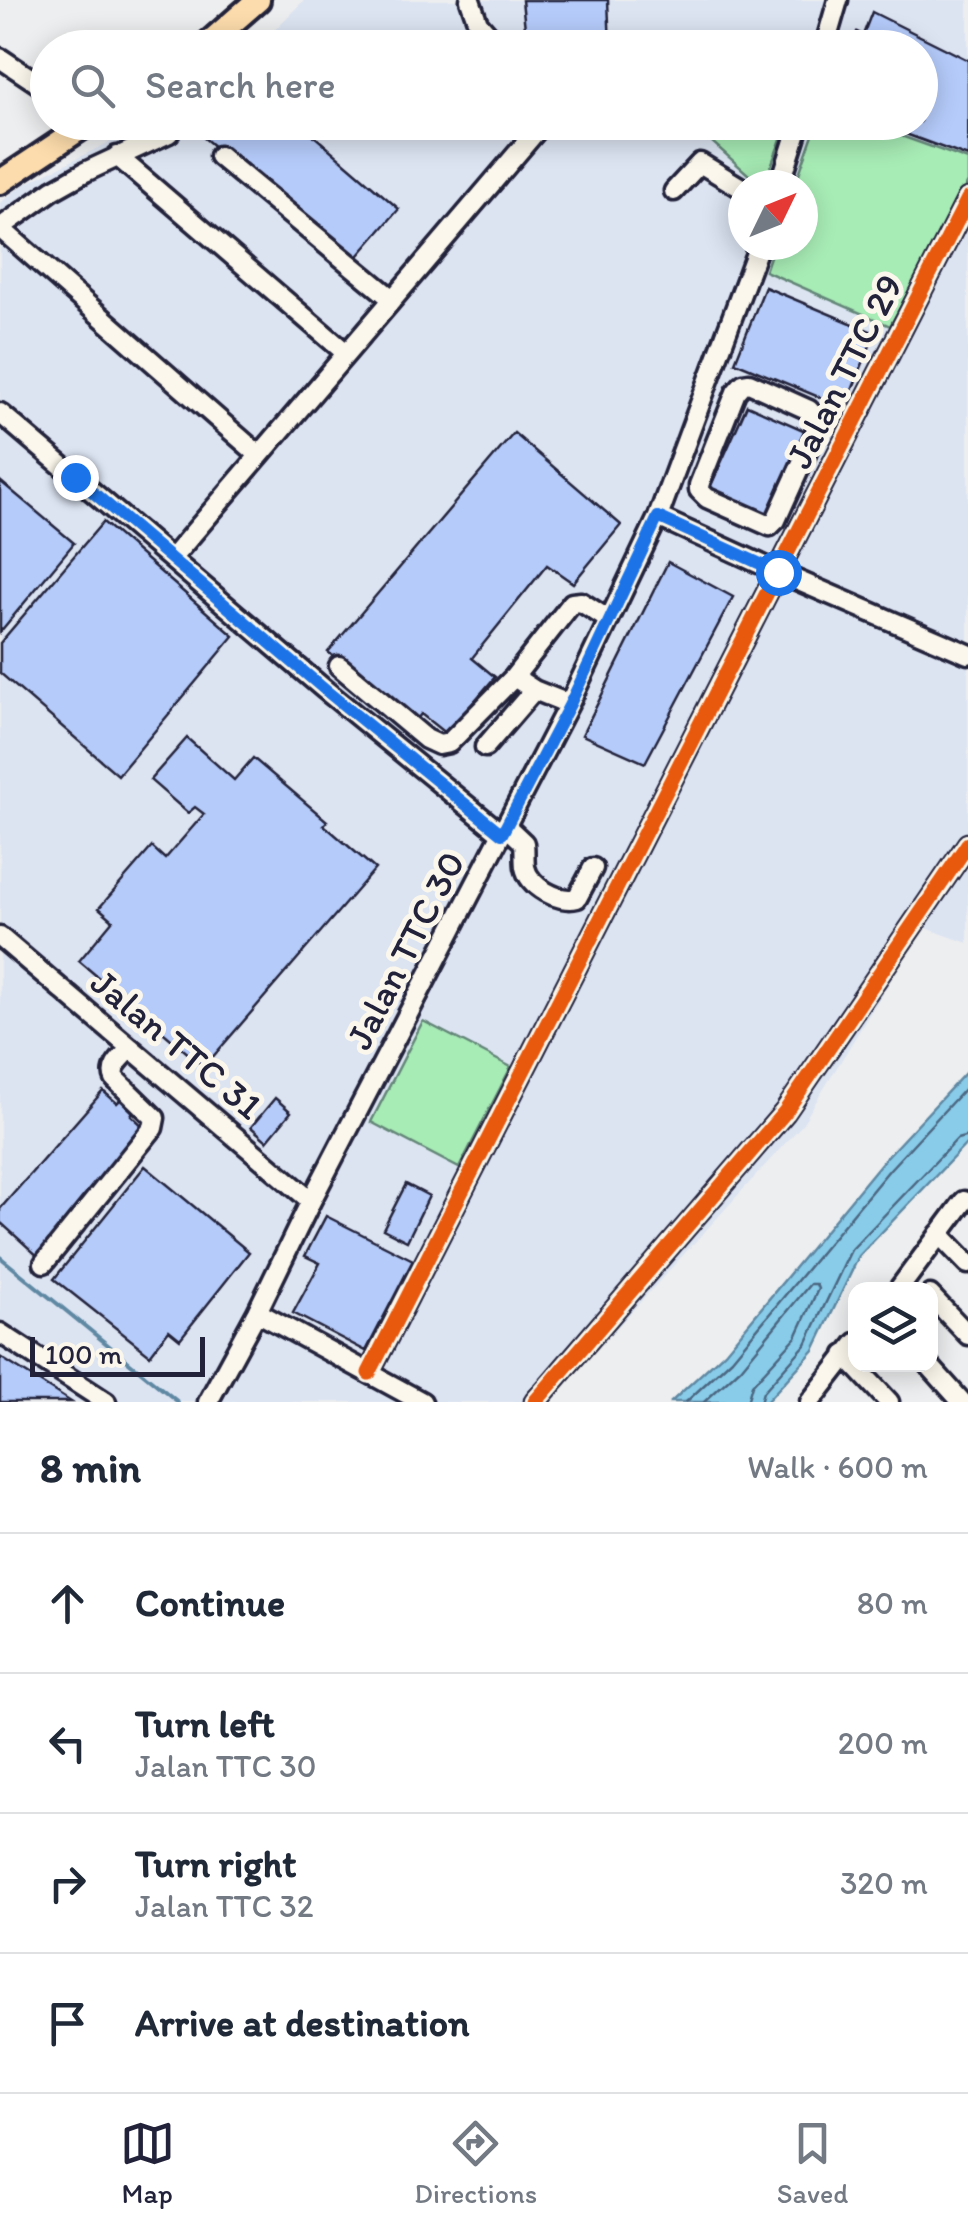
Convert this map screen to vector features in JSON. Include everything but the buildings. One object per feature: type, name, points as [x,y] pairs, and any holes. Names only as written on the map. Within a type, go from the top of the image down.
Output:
[{"type":"main road","points":[[224,30],[258,0]]},
{"type":"main road","points":[[0,182],[63,140]]},
{"type":"street","points":[[470,0],[484,30]]},
{"type":"street","points":[[829,30],[838,0]]},
{"type":"street","points":[[0,58],[30,78]]},
{"type":"street","points":[[153,140],[53,190],[0,228],[259,455]]},
{"type":"street","points":[[172,558],[528,140]]},
{"type":"street","points":[[785,170],[794,140]]},
{"type":"street","points":[[118,156],[346,352]]},
{"type":"street","points":[[218,156],[392,299]]},
{"type":"street","points":[[674,190],[700,163],[728,180]]},
{"type":"street","name":"Jalan TTC 29","points":[[368,1373],[968,199]]},
{"type":"street","name":"Jalan TTC 30","points":[[208,1402],[570,704],[658,517],[753,260]]},
{"type":"street","points":[[744,384],[809,410],[817,420],[815,434],[770,526],[707,498],[699,490],[719,434],[736,392],[744,384]]},
{"type":"street","points":[[0,413],[324,689],[524,843],[525,869],[530,880],[568,900],[577,898],[593,868]]},
{"type":"street","points":[[693,424],[719,434]]},
{"type":"street","points":[[658,517],[968,654]]},
{"type":"street","points":[[339,666],[426,739],[448,743],[514,677],[572,603],[581,602],[610,620]]},
{"type":"street","points":[[514,677],[534,690],[570,704]]},
{"type":"street","points":[[484,747],[534,690]]},
{"type":"street","points":[[535,1402],[786,1112],[968,844]]},
{"type":"street","name":"Jalan TTC 31","points":[[0,937],[311,1202]]},
{"type":"street","points":[[44,1263],[153,1128],[155,1118],[113,1074],[130,1048]]},
{"type":"street","points":[[904,1282],[964,1202]]},
{"type":"street","points":[[939,1234],[968,1264]]},
{"type":"street","points":[[911,1274],[919,1282]]},
{"type":"street","points":[[938,1303],[968,1335]]},
{"type":"street","points":[[257,1312],[422,1402]]},
{"type":"street","points":[[0,1333],[106,1402]]},
{"type":"street","points":[[810,1402],[848,1352]]},
{"type":"street","points":[[867,1372],[889,1402]]},
{"type":"street","points":[[935,1372],[962,1402]]},
{"type":"shaded area","points":[[304,0],[968,0],[968,943],[923,927],[801,1126],[549,1402],[0,1402],[0,203],[23,185],[114,140],[938,140],[938,30],[275,30]]},
{"type":"green space","points":[[710,140],[781,140],[770,170],[743,170]]},
{"type":"green space","points":[[811,140],[912,140],[968,160],[968,182],[890,326],[765,271],[769,260],[818,260],[818,170],[800,170]]},
{"type":"green space","points":[[423,1021],[511,1067],[459,1168],[371,1122]]},
{"type":"water","points":[[968,1070],[968,1142],[859,1256],[814,1350],[766,1402],[671,1402],[725,1352],[882,1162]]},
{"type":"waterway","points":[[0,1257],[178,1402]]},
{"type":"cycle path","points":[[369,1373],[968,199]]},
{"type":"cycle path","points":[[535,1402],[785,1112],[968,844]]},
{"type":"route","points":[[75,477],[502,834],[570,704],[658,517],[778,572]]}]
